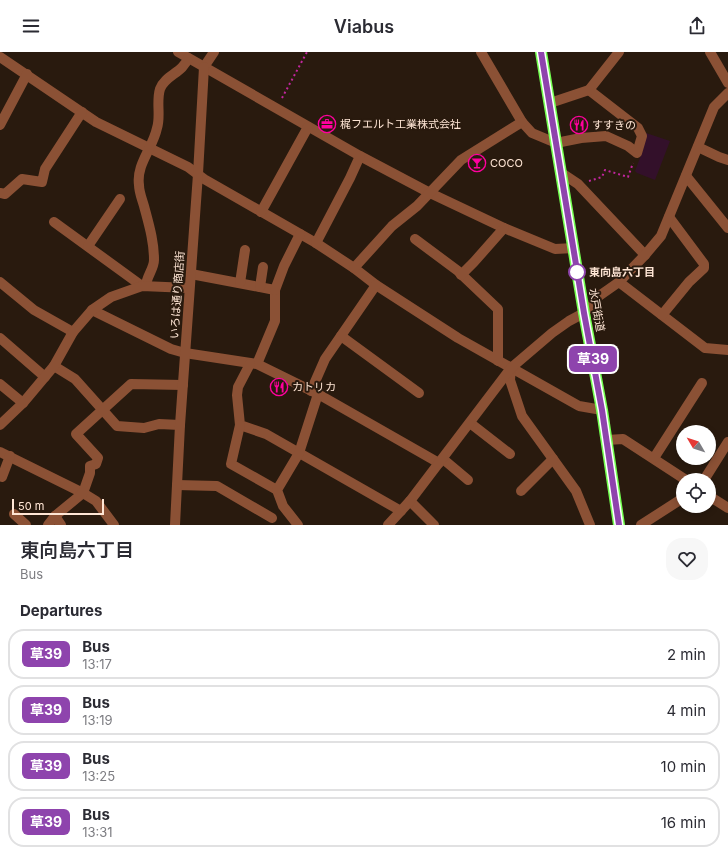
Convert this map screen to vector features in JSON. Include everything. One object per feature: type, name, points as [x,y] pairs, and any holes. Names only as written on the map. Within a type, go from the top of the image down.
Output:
[{"type":"highway","name":"水戸街道","points":[[541,52],[560,172],[607,440],[619,525]]},
{"type":"street","points":[[178,52],[308,127],[430,193],[504,228],[555,248],[574,248]]},
{"type":"street","points":[[204,67],[214,52]]},
{"type":"street","points":[[481,52],[522,122],[532,133],[556,143],[581,138],[606,136],[628,146],[637,153],[642,136],[638,128],[589,90]]},
{"type":"street","points":[[550,103],[589,90],[619,52]]},
{"type":"street","points":[[710,52],[728,83]]},
{"type":"street","points":[[0,57],[96,122],[188,167],[204,179],[316,243],[354,268],[376,285],[458,338],[579,406],[602,410]]},
{"type":"street","points":[[144,286],[154,262],[153,241],[139,186],[138,172],[155,140],[158,126],[158,97],[160,88],[164,82],[186,65],[188,58]]},
{"type":"street","name":"いろは通り商店街","points":[[175,525],[180,425],[204,67]]},
{"type":"street","points":[[0,125],[27,74]]},
{"type":"street","points":[[388,525],[410,501],[511,368],[552,333],[584,313],[599,296],[620,282],[645,256],[661,236],[714,107],[728,94]]},
{"type":"street","points":[[0,193],[5,194],[22,179],[42,182],[45,169],[82,112]]},
{"type":"street","points":[[354,268],[392,226],[430,193],[461,160],[522,122]]},
{"type":"street","points":[[261,212],[308,127]]},
{"type":"street","points":[[698,147],[728,160]]},
{"type":"street","points":[[316,243],[360,156]]},
{"type":"street","points":[[560,172],[578,184],[645,256]]},
{"type":"street","points":[[686,176],[728,228]]},
{"type":"street","points":[[88,246],[120,199]]},
{"type":"street","points":[[662,315],[689,282],[704,268],[704,264],[669,218]]},
{"type":"street","points":[[54,222],[144,286]]},
{"type":"street","points":[[461,275],[504,228]]},
{"type":"street","points":[[298,525],[283,506],[277,490],[231,464],[240,425],[237,395],[238,387],[254,364],[275,321],[275,290],[284,266],[300,234]]},
{"type":"street","points":[[415,239],[461,275],[498,309],[498,361]]},
{"type":"street","points":[[240,283],[245,250]]},
{"type":"street","points":[[260,287],[263,267]]},
{"type":"street","points":[[191,274],[275,290]]},
{"type":"street","points":[[0,282],[34,310],[73,332]]},
{"type":"street","points":[[620,282],[705,348],[728,350]]},
{"type":"street","points":[[277,490],[299,453],[325,358],[376,285]]},
{"type":"street","points":[[0,425],[23,403],[54,366],[73,332],[92,310],[111,297],[144,286],[189,288]]},
{"type":"street","points":[[92,310],[171,349],[185,353],[254,364],[315,392],[441,461],[468,480]]},
{"type":"street","points":[[341,336],[419,393]]},
{"type":"street","points":[[0,338],[45,376]]},
{"type":"street","points":[[54,366],[76,379],[117,426],[144,428],[159,424],[180,425]]},
{"type":"street","points":[[511,368],[510,380],[522,416],[576,491],[590,525]]},
{"type":"street","points":[[654,458],[702,383]]},
{"type":"street","points":[[0,384],[23,403]]},
{"type":"street","points":[[48,525],[55,516],[83,493],[90,473],[90,466],[96,464],[98,458],[76,434],[131,384],[183,385]]},
{"type":"street","points":[[470,423],[510,454]]},
{"type":"street","points":[[240,425],[266,434],[402,511]]},
{"type":"street","points":[[607,440],[623,439],[676,473]]},
{"type":"street","points":[[708,473],[728,442]]},
{"type":"street","points":[[0,452],[83,493],[96,502],[114,525]]},
{"type":"street","points":[[0,476],[2,477],[10,456]]},
{"type":"street","points":[[522,491],[553,459]]},
{"type":"street","points":[[177,485],[217,486],[269,522],[283,506]]},
{"type":"street","points":[[716,500],[728,508]]},
{"type":"street","points":[[410,501],[434,525]]},
{"type":"street","points":[[641,525],[676,502]]},
{"type":"street","points":[[14,514],[26,525]]},
{"type":"street","points":[[55,516],[61,525]]},
{"type":"path","points":[[276,108],[308,52]]},
{"type":"path","points":[[578,184],[602,177],[606,170],[628,176],[637,153]]},
{"type":"shaded area","points":[[646,133],[670,141],[655,180],[635,171],[643,150]]},
{"type":"bus line","name":"草39","points":[[541,52],[584,313],[602,410],[619,525]]},
{"type":"place","name":"梶フエルト工業株式会社","points":[[327,124]]},
{"type":"place","name":"すすきの","points":[[579,125]]},
{"type":"place","name":"COCO","points":[[477,163]]},
{"type":"place","name":"東向島六丁目","points":[[577,272]]},
{"type":"place","name":"カトリカ","points":[[279,387]]}]
